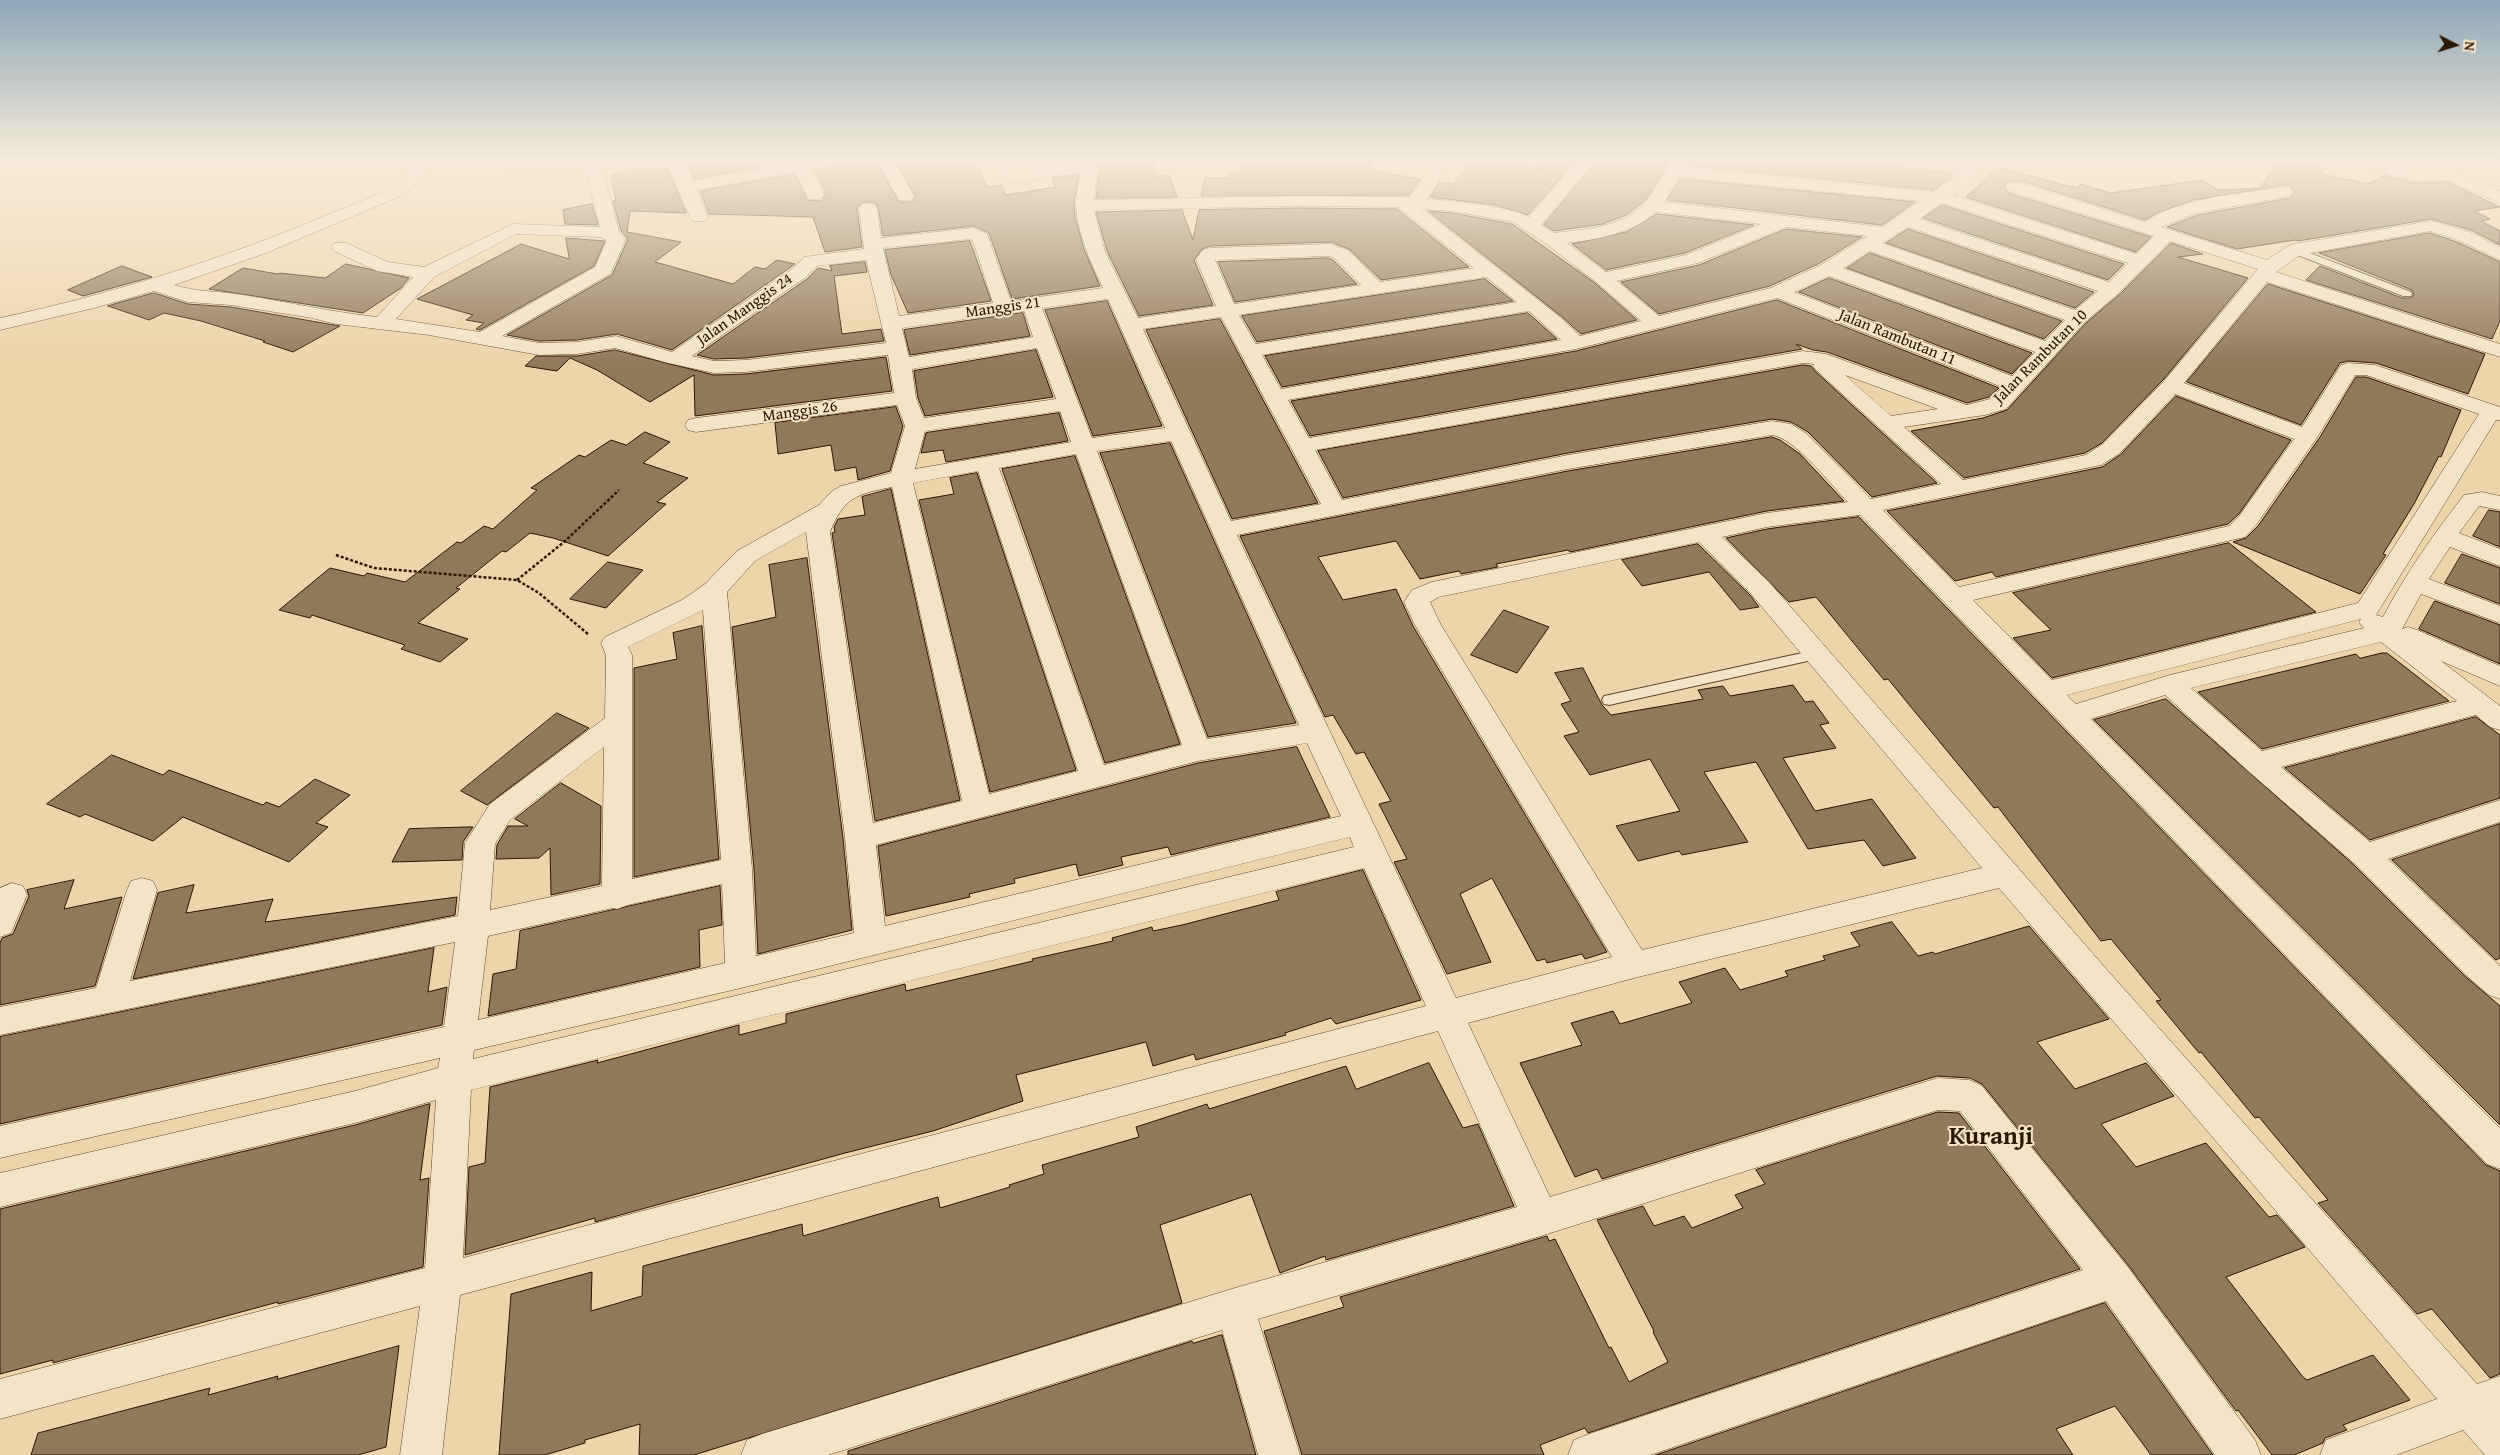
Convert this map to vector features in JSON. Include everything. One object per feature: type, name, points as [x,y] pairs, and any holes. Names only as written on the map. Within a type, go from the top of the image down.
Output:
[{"type":"street","points":[[0,324],[85,306],[155,284],[309,230]]},
{"type":"street","points":[[381,324],[428,273],[510,230]]},
{"type":"street","points":[[483,339],[603,270],[617,239],[611,234],[600,232],[538,230]]},
{"type":"street","points":[[610,230],[611,234]]},
{"type":"street","points":[[871,230],[873,248],[892,324],[905,398],[916,426],[901,478],[978,808]]},
{"type":"street","points":[[1088,230],[1178,433],[1315,732],[1374,854],[1541,1218]]},
{"type":"street","points":[[1438,230],[1533,305],[1576,343]]},
{"type":"street","points":[[1537,230],[1603,278],[1656,324]]},
{"type":"street","points":[[1552,239],[1602,230]]},
{"type":"street","points":[[1603,278],[1691,259],[1762,230]]},
{"type":"street","points":[[1867,230],[1886,232]]},
{"type":"street","points":[[1275,396],[1576,343],[1778,292],[1828,270],[1890,230]]},
{"type":"street","points":[[1936,230],[2112,289]]},
{"type":"street","points":[[2042,230],[2141,261]]},
{"type":"street","points":[[2150,230],[2500,351]]},
{"type":"street","points":[[1634,965],[1428,625],[1417,602],[1421,596],[1432,590],[1767,520],[1864,507],[2093,460],[2111,450],[2170,386],[2268,271],[2294,250],[2409,230]]},
{"type":"street","points":[[2444,230],[2464,236],[2500,254]]},
{"type":"street","name":"Jalan Manggis 24","points":[[675,359],[798,273],[812,261],[873,248],[973,233],[981,238],[1004,308]]},
{"type":"street","name":"Jalan Rambutan 10","points":[[1887,423],[1985,410],[1998,404],[2047,349],[2078,318],[2112,289],[2166,235]]},
{"type":"street","points":[[1868,244],[2078,318]]},
{"type":"street","points":[[340,247],[384,267],[428,273]]},
{"type":"street","points":[[1334,506],[1227,310],[1205,259],[1210,254],[1330,250],[1342,254],[1374,287]]},
{"type":"street","points":[[1828,270],[2047,349]]},
{"type":"street","points":[[1131,324],[1490,271]]},
{"type":"street","points":[[155,284],[188,296],[231,299],[381,324],[429,329],[539,349],[577,348],[616,342],[675,359],[714,367],[898,356],[1044,340]]},
{"type":"street","name":"Manggis 21","points":[[892,324],[1115,292]]},
{"type":"street","name":"Jalan Rambutan 11","points":[[1778,292],[2016,386]]},
{"type":"street","points":[[1032,304],[1198,751]]},
{"type":"street","points":[[1249,352],[1533,305]]},
{"type":"street","points":[[1302,446],[1803,356],[1813,357],[1966,412]]},
{"type":"street","points":[[1813,357],[1959,488]]},
{"type":"street","points":[[1956,596],[2237,532],[2248,520],[2307,436],[2348,369],[2368,369],[2495,412],[2370,605],[2359,613],[2046,691]]},
{"type":"street","points":[[2170,386],[2307,436]]},
{"type":"street","name":"Manggis 26","points":[[696,425],[905,398]]},
{"type":"street","points":[[916,426],[1069,403]]},
{"type":"street","points":[[1224,530],[1334,506],[1568,462],[1772,428],[1783,429],[1799,439],[1864,507],[1956,596],[2070,716],[2500,1152]]},
{"type":"street","points":[[617,897],[620,655],[614,643],[667,619],[714,590],[746,556],[825,511],[845,490],[901,478],[1084,446],[1178,433]]},
{"type":"street","points":[[986,463],[1095,778]]},
{"type":"street","points":[[2070,716],[2170,684],[2388,630],[2414,582],[2444,536],[2472,500],[2482,498],[2500,503]]},
{"type":"street","points":[[825,511],[818,532],[860,838],[871,942]]},
{"type":"street","points":[[1705,534],[1760,588],[2005,874],[2486,1401],[2500,1441]]},
{"type":"street","points":[[2444,536],[2500,558]]},
{"type":"street","points":[[2414,582],[2500,615]]},
{"type":"street","points":[[714,590],[737,869],[740,974]]},
{"type":"street","points":[[2359,613],[2388,630],[2500,678]]},
{"type":"street","points":[[2388,630],[2490,712]]},
{"type":"street","points":[[2170,684],[2493,970]]},
{"type":"street","points":[[2257,763],[2490,712]]},
{"type":"street","points":[[421,1455],[443,1280],[454,1079],[473,926],[480,843],[485,832],[506,807],[620,721]]},
{"type":"street","points":[[860,838],[1198,751],[1315,732]]},
{"type":"street","points":[[2365,855],[2500,811]]},
{"type":"street","points":[[0,1142],[458,1041],[812,958],[1359,823]]},
{"type":"street","points":[[0,1190],[355,1107],[454,1079],[1374,854]]},
{"type":"street","points":[[0,1021],[108,1001],[473,926],[507,917],[617,897],[737,869]]},
{"type":"street","points":[[0,1399],[1634,965],[2005,874]]},
{"type":"street","points":[[108,1001],[142,890]]},
{"type":"street","points":[[0,924],[12,895]]},
{"type":"street","points":[[762,1455],[1235,1307],[1541,1218],[1938,1094],[1969,1096],[2114,1279],[2240,1455]]},
{"type":"street","points":[[1589,1455],[2114,1279]]},
{"type":"street","points":[[1235,1307],[1280,1455]]},
{"type":"street","points":[[2341,1455],[2486,1401]]},
{"type":"lane","points":[[2294,250],[2407,294]]},
{"type":"lane","points":[[1609,700],[1816,655]]},
{"type":"path","points":[[517,580],[564,542],[619,490]]},
{"type":"path","points":[[336,555],[374,568],[450,576],[517,580],[539,593],[591,637],[614,643]]},
{"type":"building","points":[[627,230],[627,232],[681,242],[655,262],[733,284],[755,267],[765,269],[777,260],[795,264],[672,350],[617,334],[577,340],[539,341],[507,335],[612,275],[628,239],[621,231]]},
{"type":"building","points":[[817,230],[860,230],[862,247],[825,252]]},
{"type":"building","points":[[882,230],[939,230],[883,236]]},
{"type":"building","points":[[982,230],[1079,230],[1084,249],[1100,286],[1012,299],[989,233]]},
{"type":"building","points":[[1101,230],[1189,230],[1193,240],[1195,230],[1423,230],[1469,267],[1381,280],[1349,249],[1331,242],[1210,246],[1202,249],[1194,260],[1213,305],[1139,316],[1107,251]]},
{"type":"building","points":[[1452,230],[1520,230],[1595,283],[1637,320],[1581,334]]},
{"type":"building","points":[[1630,230],[1742,230],[1685,253],[1606,270],[1572,244]]},
{"type":"building","points":[[1784,230],[1862,237],[1820,263],[1770,286],[1659,314],[1621,282],[1699,265]]},
{"type":"building","points":[[1907,230],[1911,230],[2094,292],[2075,308],[1886,243]]},
{"type":"building","points":[[1959,230],[2019,230],[2124,264],[2108,280]]},
{"type":"building","points":[[2068,230],[2128,230],[2151,237],[2136,252]]},
{"type":"building","points":[[2176,230],[2365,230],[2298,241],[2237,249]]},
{"type":"building","points":[[2471,230],[2498,230],[2500,231],[2500,245]]},
{"type":"building","points":[[2430,233],[2457,242],[2500,262],[2500,321],[2492,339],[2306,280],[2320,266],[2402,298],[2411,298],[2414,295],[2412,290],[2319,253]]},
{"type":"building","points":[[566,238],[605,241],[594,266],[480,330],[476,329],[484,323],[466,320],[473,315],[417,299],[521,244],[569,259]]},
{"type":"building","points":[[970,241],[991,301],[908,313],[891,275],[885,250]]},
{"type":"building","points":[[2171,243],[2203,254],[2178,257],[2248,278],[2163,380],[2102,443],[2085,453],[1964,478],[1911,431],[1983,418],[2007,410],[2086,323],[2120,294]]},
{"type":"building","points":[[1870,253],[2062,321],[2044,339],[1847,268]]},
{"type":"building","points":[[1328,258],[1333,260],[1357,284],[1235,302],[1218,262]]},
{"type":"building","points":[[865,262],[867,272],[834,276],[842,334],[881,329],[884,341],[746,358],[714,359],[697,355],[807,279],[818,268],[832,271],[830,266]]},
{"type":"building","points":[[346,264],[409,278],[401,288],[363,313],[209,289],[243,268],[278,274],[325,278]]},
{"type":"building","points":[[122,266],[152,277],[83,296],[68,290]]},
{"type":"building","points":[[1829,278],[2032,353],[2012,374],[1799,292]]},
{"type":"building","points":[[1485,279],[1513,301],[1257,342],[1242,316]]},
{"type":"building","points":[[2268,284],[2485,354],[2468,394],[2376,363],[2348,361],[2340,363],[2301,425],[2187,382]]},
{"type":"building","points":[[154,293],[188,304],[231,307],[340,326],[293,352],[201,321],[164,313],[149,320],[108,306]]},
{"type":"building","points":[[1777,300],[1999,388],[1989,397],[1967,403],[1827,352],[1813,350],[1796,344],[1802,349],[1310,436],[1291,401],[1576,351]]},
{"type":"building","points":[[1107,301],[1162,426],[1093,436],[1045,310]]},
{"type":"building","points":[[1023,313],[1030,336],[910,355],[904,330]]},
{"type":"building","points":[[1528,313],[1557,339],[1282,387],[1265,356]]},
{"type":"building","points":[[1220,319],[1318,503],[1232,519],[1146,330]]},
{"type":"building","points":[[615,350],[714,375],[746,374],[886,357],[892,391],[695,416],[694,375],[650,402],[597,370],[570,358],[557,371],[525,366],[536,356],[577,356]]},
{"type":"building","points":[[1036,350],[1053,397],[925,416],[918,398],[914,371]]},
{"type":"building","points":[[1803,365],[1811,366],[1937,483],[1872,497],[1808,432],[1791,422],[1772,419],[1568,453],[1343,498],[1318,451]]},
{"type":"building","points":[[2356,377],[2366,377],[2461,410],[2441,457],[2439,456],[2414,504],[2383,554],[2386,555],[2360,594],[2233,542],[2246,538],[2258,526],[2320,437]]},
{"type":"building","points":[[2176,396],[2291,440],[2239,514],[2228,524],[1996,577],[1992,572],[1955,581],[1887,511],[2102,467],[2120,455]]},
{"type":"building","points":[[896,407],[903,426],[890,471],[858,480],[856,467],[835,471],[831,445],[778,454],[775,423]]},
{"type":"building","points":[[1059,413],[1068,441],[946,462],[943,450],[921,453],[926,433]]},
{"type":"building","points":[[645,432],[670,442],[643,463],[688,478],[657,502],[666,504],[608,556],[553,538],[530,533],[506,552],[502,551],[456,588],[460,589],[418,623],[468,639],[440,662],[401,649],[405,645],[312,615],[310,618],[279,610],[330,568],[364,576],[367,573],[405,582],[457,542],[461,543],[484,526],[493,529],[537,490],[531,488],[579,455],[585,457],[611,440],[626,445]]},
{"type":"building","points":[[1772,437],[1780,440],[1800,454],[1844,501],[1767,511],[1570,552],[1568,550],[1496,564],[1498,567],[1461,574],[1459,571],[1420,579],[1396,541],[1318,557],[1343,600],[1396,589],[1413,626],[1607,952],[1585,959],[1582,954],[1547,963],[1545,959],[1537,961],[1492,878],[1460,894],[1491,962],[1447,974],[1394,862],[1407,859],[1379,804],[1391,801],[1364,752],[1356,754],[1333,715],[1325,717],[1240,536],[1568,471]]},
{"type":"building","points":[[1170,443],[1296,723],[1208,737],[1100,453]]},
{"type":"building","points":[[1075,456],[1180,744],[1105,763],[1002,469]]},
{"type":"building","points":[[977,473],[1076,770],[990,792],[919,500],[954,494],[950,478]]},
{"type":"building","points":[[891,489],[960,800],[875,821],[832,533],[835,532],[834,527],[838,519],[865,515],[862,497]]},
{"type":"building","points":[[2489,510],[2500,512],[2500,547],[2473,536]]},
{"type":"building","points":[[1859,517],[2486,1165],[2500,1171],[2500,1374],[2490,1378],[2432,1309],[2417,1314],[2318,1203],[2328,1200],[2259,1117],[2255,1118],[2201,1052],[2199,1053],[2156,1001],[2161,1000],[2111,939],[2101,941],[1998,807],[1994,808],[1888,679],[1884,680],[1816,597],[1789,602],[1726,538],[1767,529]]},
{"type":"building","points":[[2229,543],[2316,612],[2052,678],[2013,638],[2051,630],[2013,593]]},
{"type":"building","points":[[1698,544],[1750,595],[1759,607],[1740,610],[1709,572],[1642,586],[1622,560]]},
{"type":"building","points":[[2462,554],[2500,568],[2500,604],[2445,583]]},
{"type":"building","points":[[807,558],[843,838],[852,930],[758,954],[754,869],[732,627],[776,617],[769,565]]},
{"type":"building","points":[[608,562],[643,570],[606,608],[570,599]]},
{"type":"building","points":[[2435,601],[2500,625],[2500,664],[2419,629]]},
{"type":"building","points":[[1504,610],[1549,627],[1517,673],[1471,655]]},
{"type":"building","points":[[702,626],[719,859],[634,877],[634,668],[677,659],[673,633]]},
{"type":"building","points":[[2387,653],[2449,701],[2262,749],[2198,692],[2356,654],[2360,658]]},
{"type":"building","points":[[1583,668],[1602,705],[1611,715],[1703,699],[1698,690],[1723,686],[1730,696],[1793,685],[1805,702],[1813,701],[1829,723],[1820,725],[1836,748],[1783,758],[1815,811],[1872,799],[1916,858],[1883,866],[1864,840],[1808,849],[1756,762],[1704,772],[1748,842],[1682,855],[1679,851],[1638,861],[1616,826],[1680,811],[1650,759],[1590,775],[1564,736],[1579,732],[1561,704],[1571,701],[1555,673]]},
{"type":"building","points":[[2166,699],[2353,864],[2466,977],[2500,1006],[2500,1125],[2094,720]]},
{"type":"building","points":[[557,713],[589,728],[487,805],[461,791]]},
{"type":"building","points":[[2476,717],[2500,735],[2500,798],[2370,840],[2285,768]]},
{"type":"building","points":[[1297,747],[1330,817],[1171,855],[1168,847],[1121,857],[1123,865],[1079,876],[1076,864],[1014,879],[1015,883],[969,894],[970,897],[886,916],[878,846],[1198,763]]},
{"type":"building","points":[[112,755],[163,775],[169,770],[263,805],[266,802],[279,807],[315,779],[350,795],[316,823],[328,827],[289,862],[183,817],[153,841],[85,814],[80,817],[47,804]]},
{"type":"building","points":[[561,783],[601,806],[600,884],[551,895],[550,848],[539,858],[496,859],[497,845],[508,826],[528,826],[515,819]]},
{"type":"building","points":[[2500,824],[2500,958],[2496,960],[2392,860]]},
{"type":"building","points":[[473,827],[463,842],[462,860],[392,862],[409,829]]},
{"type":"building","points":[[1363,870],[1421,1000],[1336,1024],[1331,1018],[1285,1033],[1286,1035],[1196,1060],[1194,1054],[1153,1066],[1146,1042],[1016,1075],[1023,1101],[933,1131],[845,1153],[595,1222],[595,1218],[465,1255],[469,1167],[485,1163],[490,1087],[598,1060],[597,1063],[739,1025],[739,1035],[786,1023],[786,1014],[905,984],[906,991],[1033,961],[1032,959],[1113,941],[1112,938],[1152,927],[1153,931],[1182,925],[1279,900],[1276,892]]},
{"type":"building","points":[[74,880],[64,909],[122,897],[95,986],[0,1005],[0,943],[2,938],[13,934],[29,896],[27,890]]},
{"type":"building","points":[[194,885],[186,913],[273,899],[265,922],[457,897],[455,915],[133,979],[158,893]]},
{"type":"building","points":[[720,886],[722,925],[699,930],[700,967],[488,1016],[493,974],[516,969],[520,931]]},
{"type":"building","points":[[1892,922],[1918,956],[1933,952],[1935,954],[2029,926],[2109,1019],[2037,1042],[2075,1089],[2146,1063],[2174,1096],[2101,1124],[2136,1167],[2206,1143],[2269,1217],[2277,1215],[2305,1247],[2226,1277],[2303,1377],[2307,1380],[2373,1355],[2410,1400],[2343,1425],[2347,1430],[2325,1438],[2323,1443],[2294,1455],[2272,1455],[2238,1410],[2236,1411],[2128,1265],[1982,1084],[1970,1078],[1937,1076],[1602,1179],[1597,1169],[1575,1177],[1520,1063],[1582,1045],[1571,1023],[1613,1011],[1620,1024],[1692,1003],[1679,982],[1725,968],[1740,990],[1788,976],[1785,971],[1825,960],[1823,956],[1860,946],[1851,933]]},
{"type":"building","points":[[434,948],[428,992],[447,987],[442,1025],[0,1124],[0,1037]]},
{"type":"building","points":[[1429,1063],[1463,1128],[1478,1124],[1514,1206],[1326,1260],[1325,1256],[1280,1273],[1251,1194],[1160,1225],[1182,1303],[694,1455],[639,1455],[640,1424],[585,1440],[585,1443],[545,1455],[499,1455],[511,1294],[592,1272],[591,1311],[642,1296],[643,1266],[802,1224],[803,1236],[938,1197],[940,1208],[1010,1187],[1009,1185],[1044,1174],[1042,1165],[1139,1137],[1136,1127],[1207,1104],[1209,1109],[1346,1066],[1356,1089]]},
{"type":"building","points":[[430,1104],[420,1180],[429,1178],[423,1267],[278,1304],[278,1302],[53,1363],[53,1360],[0,1374],[0,1209],[355,1125]]},
{"type":"building","points":[[1938,1112],[1959,1113],[2080,1269],[1588,1433],[1585,1428],[1540,1445],[1544,1455],[1302,1455],[1264,1331],[1344,1307],[1340,1297],[1547,1236],[1549,1241],[1555,1239],[1609,1348],[1611,1347],[1629,1382],[1668,1362],[1597,1220],[1643,1206],[1654,1226],[1684,1216],[1692,1228],[1743,1208],[1735,1195],[1765,1184],[1756,1170]]},
{"type":"building","points":[[2105,1303],[2213,1455],[2151,1455],[2115,1406],[2056,1429],[2073,1455],[1656,1455]]},
{"type":"building","points":[[1222,1335],[1256,1455],[848,1455],[848,1451],[1192,1341],[1193,1343]]},
{"type":"building","points":[[399,1346],[386,1447],[358,1455],[31,1455],[38,1433],[210,1388],[208,1395],[278,1376],[277,1379]]},
{"type":"district","name":"Kuranji","points":[[1991,1138]]}]
